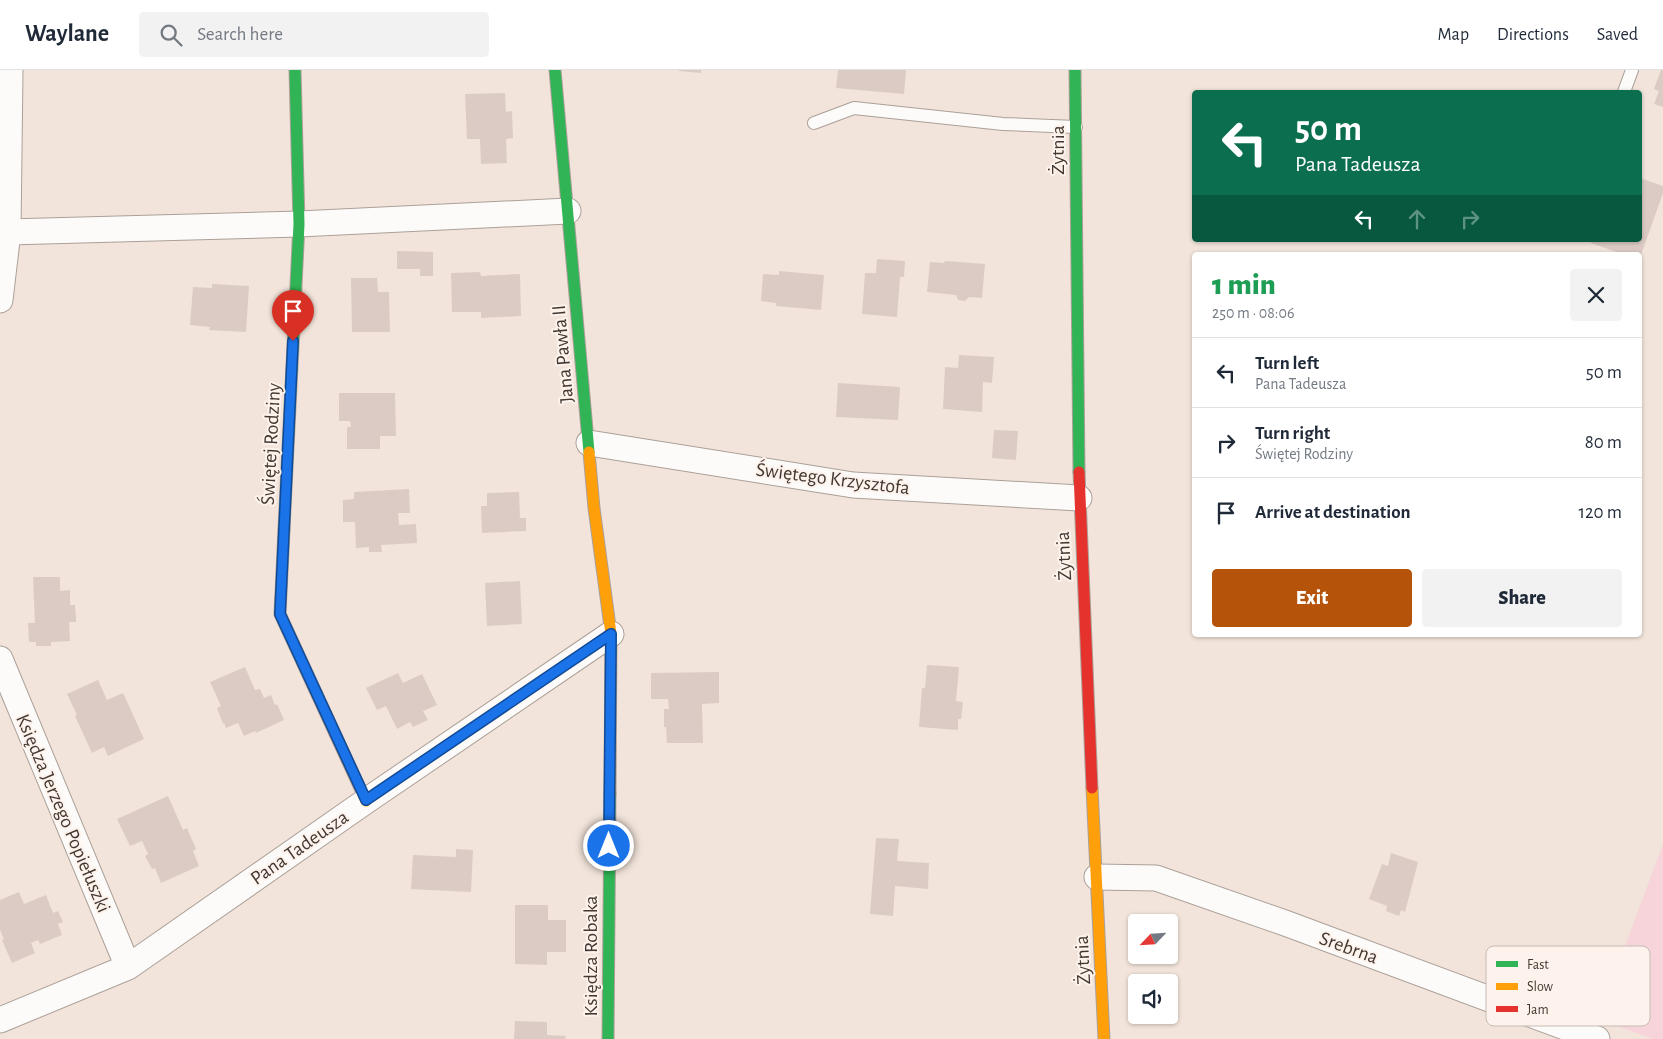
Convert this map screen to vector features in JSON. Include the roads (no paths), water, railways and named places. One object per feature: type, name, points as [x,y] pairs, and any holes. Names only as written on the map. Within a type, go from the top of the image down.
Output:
[{"type":"street","points":[[0,300],[8,232],[10,70]]},
{"type":"street","name":"Świętej Rodziny","points":[[295,70],[299,224],[280,614],[366,800]]},
{"type":"street","name":"Jana Pawła II","points":[[555,70],[594,508],[611,634]]},
{"type":"street","name":"Żytnia","points":[[1075,70],[1079,498],[1104,1039]]},
{"type":"street","points":[[8,232],[299,224],[568,211]]},
{"type":"street","name":"Świętego Krzysztofa","points":[[589,443],[852,485],[1079,498]]},
{"type":"street","name":"Pana Tadeusza","points":[[0,1020],[128,967],[366,800],[611,634]]},
{"type":"street","name":"Księdza Robaka","points":[[608,1039],[611,634]]},
{"type":"street","name":"Księdza Jerzego Popiełuszki","points":[[0,659],[128,967]]},
{"type":"street","name":"Srebrna","points":[[1097,877],[1156,878],[1285,923],[1486,1004]]},
{"type":"street","name":"Srebrna","points":[[1542,1026],[1557,1032],[1597,1039]]},
{"type":"lane","points":[[1625,90],[1632,70]]},
{"type":"lane","points":[[814,123],[854,108],[1002,124],[1076,127]]}]
